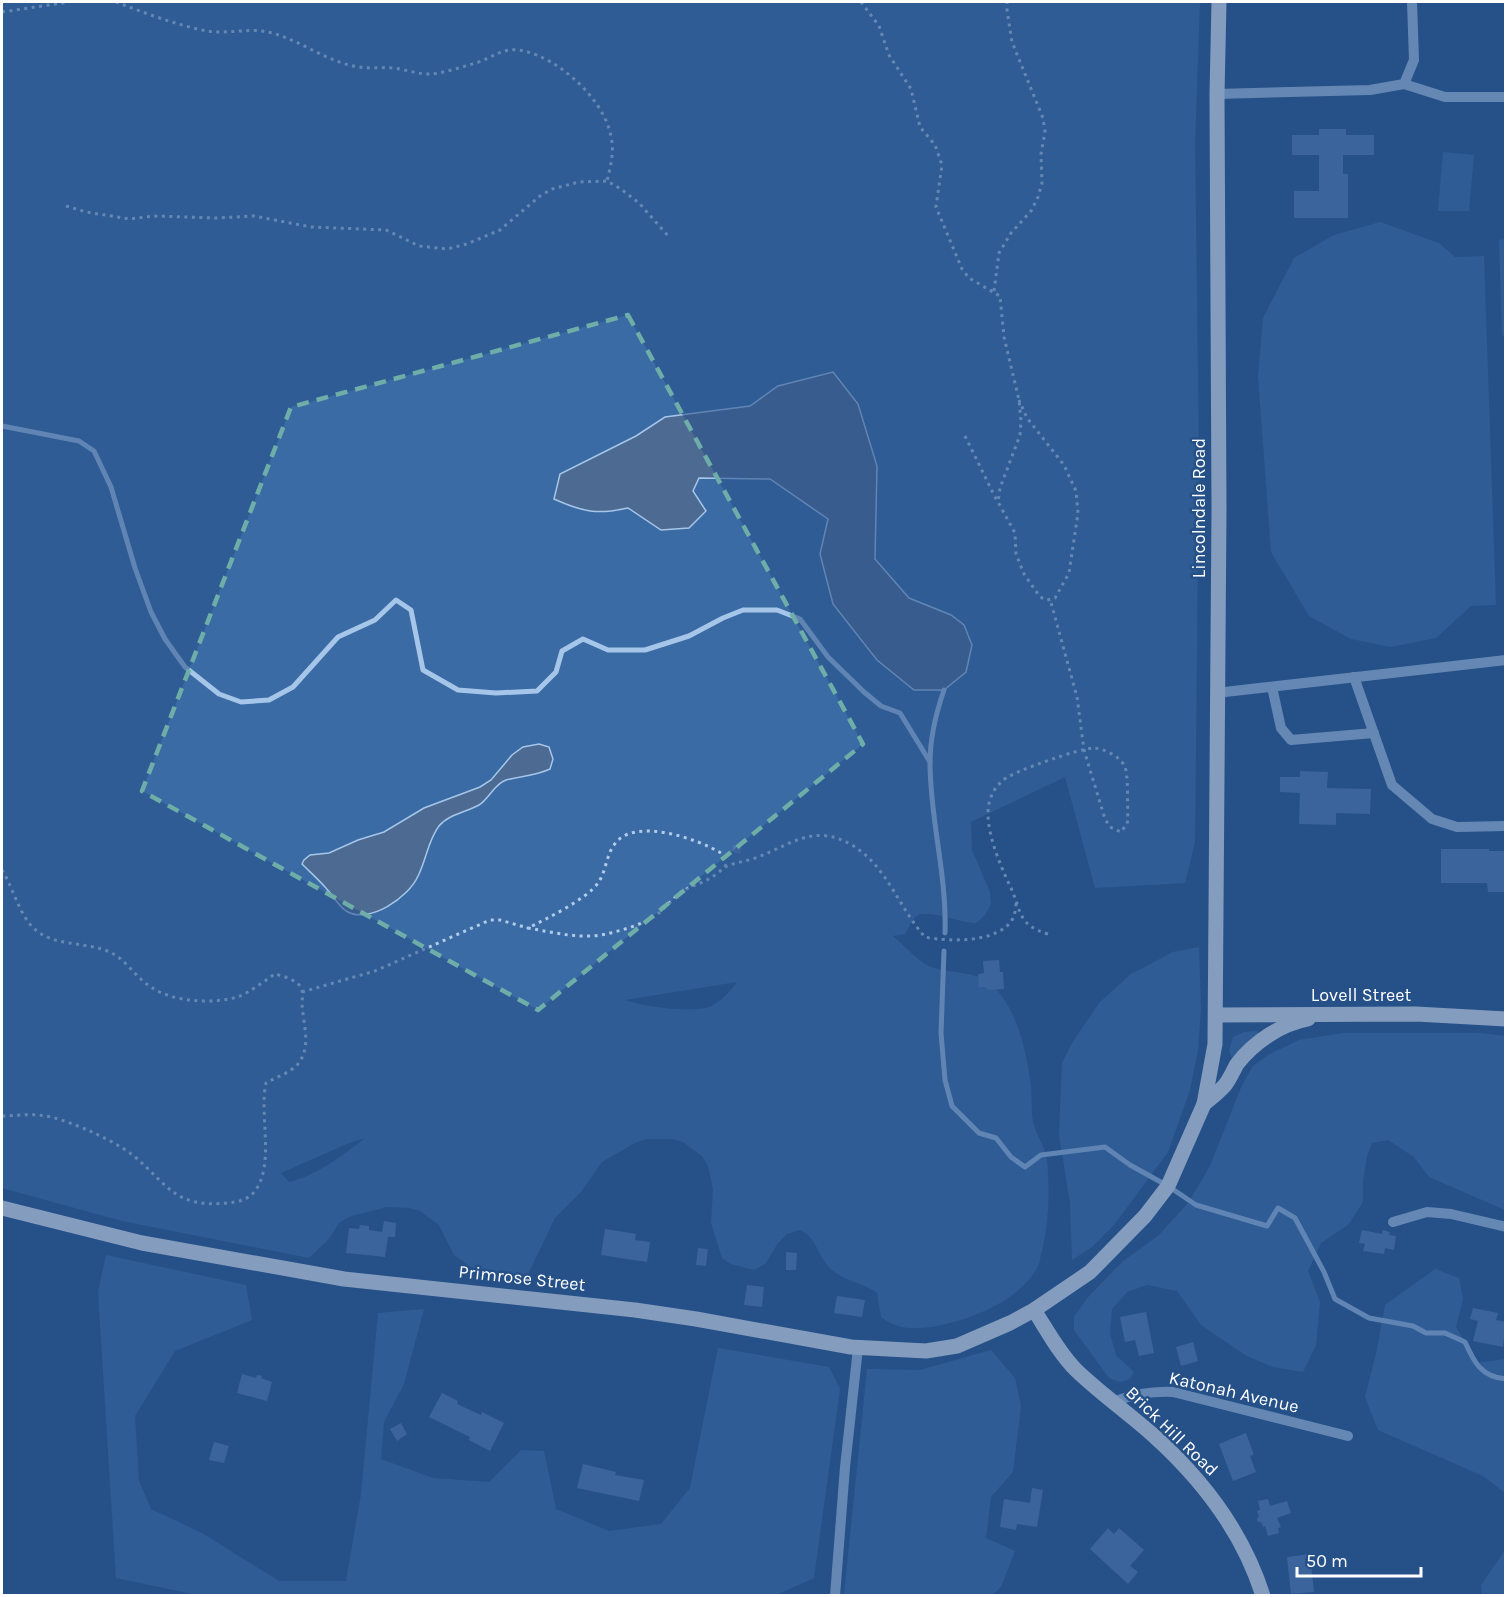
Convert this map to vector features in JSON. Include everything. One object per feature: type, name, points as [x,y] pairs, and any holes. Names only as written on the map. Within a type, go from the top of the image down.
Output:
[{"type":"main road","name":"Lincolndale Road","points":[[1204,1104],[1215,1044],[1216,1015],[1219,2]]},
{"type":"main road","name":"Lovell Street","points":[[1216,1015],[1416,1014],[1506,1019]]},
{"type":"main road","points":[[1204,1104],[1226,1084],[1236,1066],[1262,1040],[1282,1028],[1304,1020],[1333,1015]]},
{"type":"main road","name":"Primrose Street","points":[[2,1208],[142,1243],[344,1279],[634,1310],[858,1348],[926,1351],[957,1346],[1010,1323],[1034,1310],[1090,1272],[1145,1216],[1168,1186],[1204,1104]]},
{"type":"main road","name":"Brick Hill Road","points":[[1034,1310],[1056,1345],[1076,1369],[1152,1435],[1205,1488],[1244,1548],[1263,1596]]},
{"type":"street","points":[[1404,84],[1414,60],[1412,2]]},
{"type":"street","points":[[1217,94],[1370,90],[1404,84],[1445,98],[1506,96]]},
{"type":"street","points":[[1216,693],[1506,660]]},
{"type":"street","points":[[1354,677],[1392,785],[1432,819],[1457,826],[1506,826]]},
{"type":"street","points":[[1272,687],[1281,728],[1291,740],[1374,733]]},
{"type":"street","points":[[1393,1222],[1427,1212],[1451,1214],[1506,1227]]},
{"type":"street","points":[[835,1596],[845,1467],[858,1348]]},
{"type":"street","name":"Katonah Avenue","points":[[1113,1402],[1153,1391],[1173,1392],[1348,1436]]},
{"type":"path","points":[[2,12],[69,2]]},
{"type":"path","points":[[116,2],[207,31],[230,33],[261,31],[297,42],[321,54],[358,67],[393,68],[429,74],[480,62],[501,50],[523,51],[554,64],[570,76],[600,107],[610,132],[612,159],[608,182]]},
{"type":"path","points":[[861,2],[879,26],[889,55],[911,89],[920,127],[935,145],[942,165],[936,207],[962,269],[969,278],[1000,296],[1004,337],[1019,400],[1027,418],[1064,465],[1076,491],[1078,513],[1069,573],[1054,598],[1040,597],[1024,574],[1016,554],[1015,533],[966,436]]},
{"type":"path","points":[[994,291],[999,253],[1011,233],[1031,211],[1038,198],[1042,183],[1041,153],[1045,132],[1043,118],[1012,42],[1007,2]]},
{"type":"path","points":[[66,206],[86,212],[129,219],[153,216],[217,218],[254,216],[310,227],[386,230],[419,246],[447,249],[467,244],[500,230],[540,196],[552,189],[579,182],[608,182],[639,203],[670,238]]},
{"type":"path","points":[[998,502],[1000,488],[1020,435],[1019,400]]},
{"type":"path","points":[[1048,934],[1035,930],[1020,916],[1002,869],[989,823],[989,802],[994,788],[1007,777],[1028,768],[1084,750],[1104,749],[1124,764],[1127,774],[1128,819],[1121,832],[1110,827],[1105,819],[1084,750],[1077,697],[1049,599]]},
{"type":"path","points":[[528,928],[569,906],[598,883],[613,845],[633,831],[669,834],[707,844],[721,853],[726,867]]},
{"type":"path","points":[[302,992],[375,971],[490,920],[500,920],[569,936],[613,933],[653,917],[683,891],[711,878],[726,867],[759,857],[782,845],[806,837],[822,835],[836,837],[853,846],[871,861],[925,937],[964,939],[996,934],[1007,927],[1015,914],[1016,902]]},
{"type":"path","points":[[2,870],[29,923],[40,933],[54,941],[86,945],[116,956],[151,988],[173,997],[206,1001],[240,996],[275,974],[299,985],[302,992],[306,1035],[304,1051],[298,1063],[290,1071],[266,1083],[263,1094],[266,1130],[263,1169],[256,1190],[245,1200],[196,1204],[165,1186],[133,1155],[88,1131],[38,1115],[2,1116]]},
{"type":"highlighted area","points":[[628,315],[863,744],[538,1010],[142,791],[291,407]]},
{"type":"shaded area","points":[[2,2],[1200,2],[1195,143],[1199,454],[1195,842],[1185,883],[1095,888],[1065,777],[971,822],[972,850],[990,892],[991,904],[985,915],[976,923],[969,923],[920,914],[915,917],[905,934],[893,936],[927,965],[969,974],[992,985],[1008,1006],[1019,1032],[1031,1085],[1033,1122],[1047,1160],[1049,1195],[1039,1264],[1021,1288],[999,1304],[962,1320],[923,1328],[905,1328],[881,1317],[877,1293],[833,1271],[824,1261],[814,1242],[800,1230],[787,1234],[778,1243],[765,1264],[754,1270],[731,1264],[722,1258],[711,1223],[713,1189],[708,1166],[702,1156],[683,1142],[672,1139],[646,1139],[602,1162],[581,1192],[555,1218],[528,1274],[518,1277],[472,1268],[454,1255],[439,1225],[420,1211],[409,1208],[387,1207],[351,1216],[340,1222],[327,1241],[309,1258],[122,1221],[2,1188]],"holes":[[[737,982],[719,1001],[705,1008],[665,1008],[625,1000]],[[365,1138],[329,1164],[309,1175],[289,1182],[281,1173]]]},
{"type":"shaded area","points":[[1443,152],[1474,155],[1469,211],[1438,211]]},
{"type":"shaded area","points":[[1380,222],[1439,243],[1455,257],[1484,256],[1496,605],[1471,606],[1436,638],[1391,647],[1351,639],[1309,616],[1271,552],[1258,376],[1263,318],[1294,258],[1334,235]]},
{"type":"shaded area","points":[[1506,239],[1505,337],[1502,335],[1499,240]]},
{"type":"shaded area","points":[[833,372],[858,404],[877,466],[875,559],[909,598],[951,615],[964,625],[972,645],[966,672],[944,690],[914,690],[877,660],[833,604],[820,554],[828,519],[770,479],[699,478],[693,491],[706,511],[689,528],[661,530],[628,508],[590,511],[554,499],[560,474],[636,436],[665,417],[750,406],[778,386]]},
{"type":"shaded area","points":[[539,744],[549,747],[553,759],[550,769],[506,780],[479,805],[443,822],[432,838],[421,870],[413,884],[387,907],[366,914],[346,911],[302,864],[310,855],[329,853],[358,840],[384,832],[424,808],[480,787],[491,780],[512,755],[523,747]]},
{"type":"shaded area","points":[[1199,947],[1201,1009],[1198,1050],[1190,1090],[1168,1152],[1114,1225],[1092,1247],[1072,1260],[1070,1203],[1059,1135],[1062,1063],[1072,1043],[1099,1003],[1131,974],[1173,952]]},
{"type":"shaded area","points":[[1257,1031],[1259,1034],[1233,1058],[1229,1051],[1233,1037],[1244,1032]]},
{"type":"shaded area","points":[[1343,1033],[1481,1033],[1505,1036],[1505,1210],[1429,1177],[1414,1157],[1388,1140],[1372,1143],[1363,1180],[1363,1202],[1348,1225],[1321,1243],[1308,1271],[1320,1302],[1316,1345],[1303,1372],[1273,1367],[1247,1356],[1201,1325],[1177,1291],[1147,1285],[1127,1292],[1112,1309],[1110,1334],[1116,1355],[1134,1372],[1130,1379],[1120,1382],[1109,1378],[1074,1330],[1074,1316],[1089,1296],[1122,1262],[1159,1235],[1188,1203],[1210,1166],[1242,1085],[1253,1066],[1268,1055],[1299,1040]]},
{"type":"shaded area","points":[[106,1255],[246,1285],[252,1320],[175,1351],[135,1416],[139,1481],[151,1509],[202,1533],[279,1581],[346,1581],[361,1494],[378,1313],[424,1309],[404,1384],[384,1422],[381,1459],[433,1478],[489,1482],[521,1450],[544,1451],[556,1509],[609,1531],[661,1524],[690,1488],[718,1348],[829,1367],[840,1389],[814,1578],[774,1596],[202,1596],[116,1578],[98,1292]]},
{"type":"shaded area","points":[[1435,1269],[1459,1278],[1463,1299],[1456,1327],[1477,1363],[1505,1359],[1505,1493],[1483,1476],[1378,1430],[1365,1397],[1385,1305]]},
{"type":"shaded area","points":[[991,1350],[1015,1378],[1021,1406],[1013,1472],[991,1497],[986,1538],[1015,1551],[1001,1587],[992,1595],[844,1595],[867,1369],[920,1370]]},
{"type":"shaded area","points":[[1505,1550],[1505,1595],[1482,1595],[1481,1585]]},
{"type":"building","points":[[1319,129],[1346,129],[1346,135],[1374,135],[1374,155],[1343,155],[1343,174],[1348,174],[1348,218],[1294,218],[1294,191],[1319,191],[1319,155],[1292,155],[1292,135],[1319,135]]},
{"type":"building","points":[[1300,771],[1328,772],[1327,788],[1371,789],[1370,814],[1336,813],[1336,825],[1299,824],[1300,793],[1280,792],[1280,777],[1300,777]]},
{"type":"building","points":[[734,845],[742,847],[740,854],[732,852]]},
{"type":"building","points":[[1441,849],[1506,851],[1506,892],[1488,892],[1487,883],[1441,883]]},
{"type":"building","points":[[999,960],[1000,972],[1003,972],[1004,989],[987,990],[986,987],[979,987],[978,974],[984,973],[983,961]]},
{"type":"building","points":[[384,1221],[396,1223],[395,1237],[388,1237],[385,1257],[346,1253],[349,1228],[359,1229],[360,1225],[369,1226],[369,1230],[382,1232]]},
{"type":"building","points":[[605,1229],[636,1234],[635,1240],[650,1242],[647,1262],[601,1255]]},
{"type":"building","points":[[1362,1230],[1382,1234],[1383,1230],[1390,1232],[1389,1235],[1396,1236],[1394,1250],[1385,1248],[1384,1254],[1363,1251],[1365,1244],[1359,1243]]},
{"type":"building","points":[[698,1248],[708,1249],[706,1266],[696,1265]]},
{"type":"building","points":[[786,1252],[797,1253],[796,1270],[786,1270]]},
{"type":"building","points":[[747,1285],[764,1287],[762,1307],[744,1305]]},
{"type":"building","points":[[837,1296],[865,1300],[862,1317],[834,1313]]},
{"type":"building","points":[[1473,1308],[1498,1313],[1496,1320],[1506,1322],[1503,1347],[1473,1341],[1478,1321],[1470,1319]]},
{"type":"building","points":[[1146,1312],[1154,1353],[1139,1356],[1135,1340],[1125,1342],[1120,1317]]},
{"type":"building","points":[[1193,1342],[1198,1361],[1181,1366],[1176,1347]]},
{"type":"building","points":[[242,1374],[256,1378],[257,1375],[262,1376],[261,1378],[272,1382],[267,1401],[237,1393]]},
{"type":"building","points":[[442,1393],[458,1401],[457,1404],[481,1415],[482,1412],[504,1423],[490,1451],[469,1440],[470,1437],[429,1417]]},
{"type":"building","points":[[401,1423],[407,1434],[397,1441],[390,1429]]},
{"type":"building","points":[[1246,1433],[1253,1452],[1250,1456],[1256,1472],[1233,1481],[1219,1444]]},
{"type":"building","points":[[214,1442],[229,1446],[224,1463],[209,1460]]},
{"type":"building","points":[[583,1464],[616,1472],[615,1475],[644,1480],[639,1501],[577,1488]]},
{"type":"building","points":[[1032,1488],[1043,1490],[1037,1527],[1017,1524],[1016,1530],[1000,1527],[1004,1499],[1030,1503]]},
{"type":"building","points":[[1268,1499],[1270,1506],[1287,1501],[1291,1513],[1277,1518],[1281,1527],[1278,1528],[1279,1533],[1268,1536],[1265,1526],[1263,1527],[1261,1522],[1258,1522],[1257,1511],[1260,1510],[1258,1501]]},
{"type":"building","points":[[1108,1528],[1114,1534],[1119,1528],[1144,1550],[1130,1566],[1138,1572],[1128,1584],[1090,1549]]},
{"type":"building","points":[[1310,1554],[1314,1592],[1291,1594],[1287,1557]]},
{"type":"waterway","points":[[2,426],[79,441],[94,451],[111,487],[135,568],[151,612],[165,639],[185,667],[219,694],[241,702],[269,700],[293,687],[338,637],[375,620],[396,600],[411,610],[423,670],[458,690],[496,693],[537,691],[556,672],[562,651],[583,639],[608,650],[645,650],[689,636],[743,610],[777,610],[800,619],[828,657],[864,692],[881,706],[900,713],[930,762]]},
{"type":"waterway","points":[[944,690],[934,726],[930,763],[944,890],[945,933]]},
{"type":"waterway","points":[[944,951],[941,1033],[945,1080],[952,1106],[979,1133],[996,1138],[1011,1157],[1025,1167],[1041,1155],[1105,1147],[1196,1205],[1267,1226],[1278,1208],[1295,1218],[1324,1272],[1335,1299],[1369,1318],[1413,1326],[1426,1333],[1445,1333],[1465,1342],[1475,1362],[1484,1372],[1506,1379]]}]
